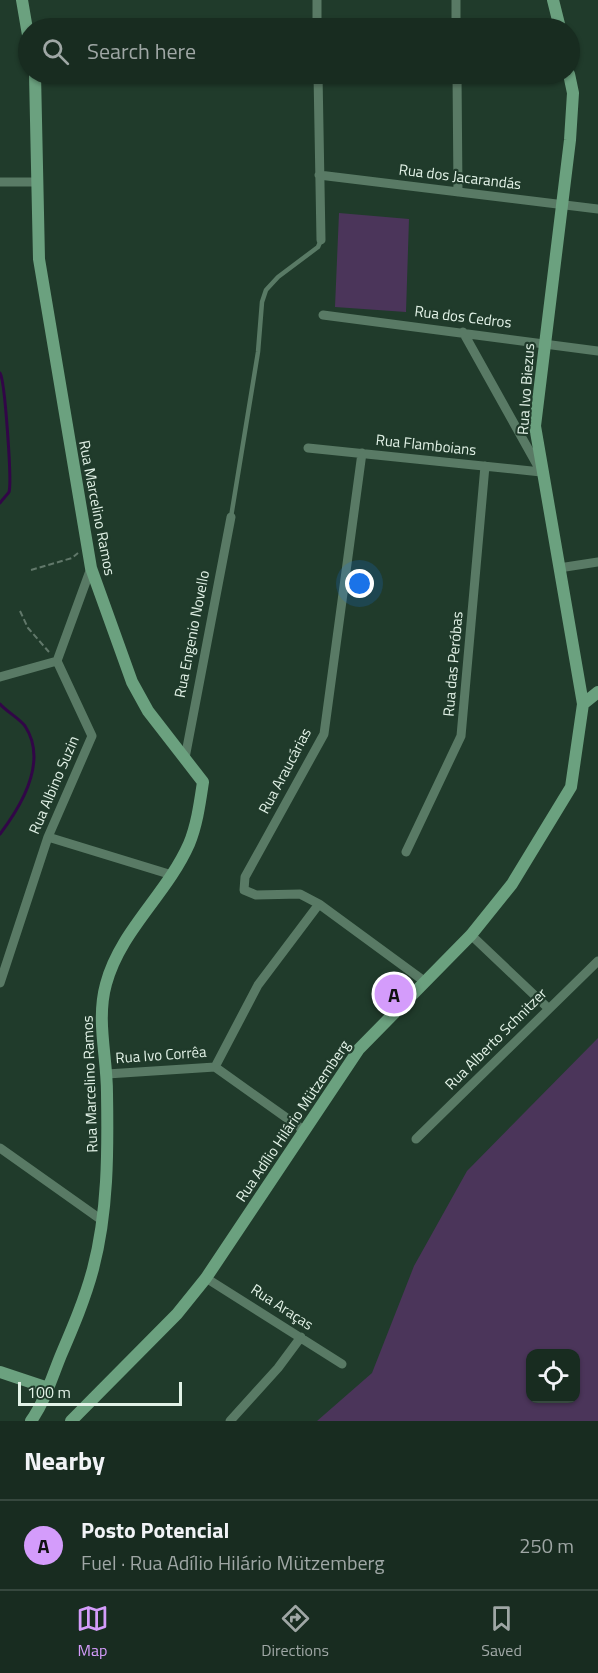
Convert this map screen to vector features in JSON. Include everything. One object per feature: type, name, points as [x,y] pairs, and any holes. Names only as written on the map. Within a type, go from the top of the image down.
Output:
[{"type":"main road","points":[[22,0],[25,18]]},
{"type":"main road","points":[[553,0],[558,18]]},
{"type":"main road","name":"Rua Marcelino Ramos","points":[[31,1421],[48,1388],[78,1314],[93,1270],[103,1221],[108,1152],[107,1074],[101,1023],[110,967],[129,934],[172,875],[189,843],[203,782],[148,711],[132,682],[91,568],[39,259],[35,84]]},
{"type":"main road","name":"Rua Ivo Biezus","points":[[571,84],[573,93],[564,205],[543,342],[535,426],[541,472],[583,704]]},
{"type":"main road","points":[[583,704],[598,692]]},
{"type":"main road","name":"Rua Adílio Hilário Mützemberg","points":[[71,1421],[177,1314],[206,1278],[359,1049],[471,935],[512,884],[571,787],[583,704]]},
{"type":"main road","points":[[0,1372],[48,1388]]},
{"type":"street","points":[[317,0],[317,18]]},
{"type":"street","points":[[456,0],[456,18]]},
{"type":"street","points":[[318,84],[321,240]]},
{"type":"street","points":[[457,84],[458,192]]},
{"type":"street","name":"Rua dos Jacarandás","points":[[319,175],[598,209]]},
{"type":"street","points":[[0,182],[36,182]]},
{"type":"street","name":"Rua dos Cedros","points":[[323,315],[598,351]]},
{"type":"street","points":[[463,332],[541,472]]},
{"type":"street","name":"Rua Flamboians","points":[[308,448],[541,472]]},
{"type":"street","name":"Rua Araucárias","points":[[362,453],[324,734],[245,877],[244,890],[256,895],[300,894],[318,904],[424,981]]},
{"type":"street","name":"Rua das Peróbas","points":[[406,852],[461,736],[485,466]]},
{"type":"street","name":"Rua Engenio Novello","points":[[185,758],[231,517]]},
{"type":"street","points":[[559,568],[598,562]]},
{"type":"street","points":[[0,677],[57,661],[91,568]]},
{"type":"street","name":"Rua Albino Suzin","points":[[0,983],[48,837],[92,735],[57,661]]},
{"type":"street","points":[[48,837],[172,875]]},
{"type":"street","points":[[215,1066],[258,985],[318,904]]},
{"type":"street","points":[[471,935],[548,1008]]},
{"type":"street","name":"Rua Alberto Schnitzer","points":[[416,1139],[598,961]]},
{"type":"street","name":"Rua Ivo Corrêa","points":[[107,1074],[215,1066],[305,1131]]},
{"type":"street","points":[[0,1148],[103,1221]]},
{"type":"street","name":"Rua Araças","points":[[206,1278],[342,1364]]},
{"type":"street","points":[[230,1421],[278,1368],[301,1337]]},
{"type":"lane","points":[[231,517],[266,290],[278,277],[318,247],[321,240]]},
{"type":"path","points":[[31,570],[72,558],[79,552]]},
{"type":"path","points":[[20,610],[28,628],[57,661]]},
{"type":"shaded area","points":[[339,213],[409,219],[406,312],[335,307]]},
{"type":"shaded area","points":[[598,1038],[598,1421],[317,1421],[372,1373],[414,1266],[467,1171]]},
{"type":"waterway","points":[[0,373],[6,412],[10,484],[9,492],[0,503]]},
{"type":"waterway","points":[[0,704],[25,726],[34,754],[33,768],[24,796],[0,834]]},
{"type":"place","name":"Posto Potencial","points":[[394,994]]}]
